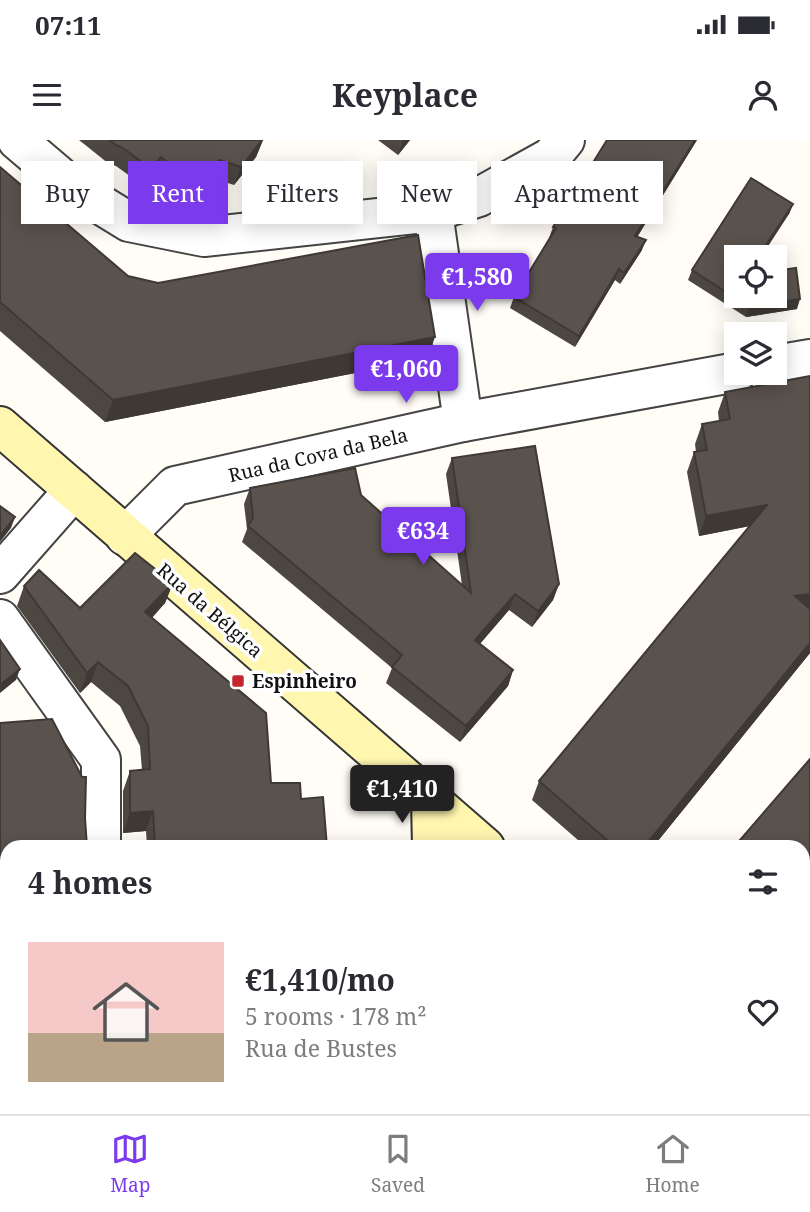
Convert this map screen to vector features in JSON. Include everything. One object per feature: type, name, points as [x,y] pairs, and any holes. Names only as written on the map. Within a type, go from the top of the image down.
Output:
[{"type":"main road","name":"Rua da Bélgica","points":[[0,426],[477,840]]},
{"type":"main road","points":[[432,801],[432,840]]},
{"type":"street","points":[[17,140],[72,187],[130,222],[204,237],[377,218]]},
{"type":"street","points":[[477,198],[549,146]]},
{"type":"street","points":[[435,224],[463,422]]},
{"type":"street","points":[[787,363],[810,359]]},
{"type":"street","name":"Rua da Cova da Bela","points":[[125,536],[175,486],[463,422],[724,374]]},
{"type":"street","points":[[0,573],[74,490]]},
{"type":"street","points":[[0,619],[101,760],[101,840]]},
{"type":"building","points":[[109,140],[262,140],[246,161],[242,161],[241,167],[219,160],[166,161],[161,157],[158,161],[140,161]]},
{"type":"building","points":[[607,140],[695,140],[663,191],[663,161],[594,161]]},
{"type":"building","points":[[0,167],[21,185],[21,224],[67,224],[128,276],[158,283],[418,235],[435,337],[113,400],[0,302]]},
{"type":"building","points":[[751,178],[793,204],[766,245],[724,245],[724,291],[692,270]]},
{"type":"building","points":[[555,224],[642,224],[635,236],[646,240],[624,273],[619,269],[579,336],[514,297],[556,228],[553,227]]},
{"type":"building","points":[[796,268],[800,299],[787,301],[787,269]]},
{"type":"building","points":[[810,376],[810,594],[795,596],[810,609],[810,643],[650,840],[607,840],[539,781],[767,505],[706,516],[694,452],[707,450],[702,424],[730,419],[725,392],[762,385],[787,385],[787,380]]},
{"type":"building","points":[[535,446],[559,584],[538,611],[515,594],[475,640],[513,670],[466,726],[392,667],[402,655],[248,526],[253,518],[250,488],[355,468],[361,495],[471,593],[452,458]]},
{"type":"building","points":[[0,506],[15,517],[0,536]]},
{"type":"building","points":[[135,553],[173,583],[145,612],[266,713],[271,783],[300,783],[301,799],[323,797],[326,840],[155,840],[153,811],[130,813],[130,771],[150,769],[148,726],[128,686],[98,662],[87,673],[24,586],[39,570],[80,608]]},
{"type":"building","points":[[0,640],[20,669],[0,685]]},
{"type":"building","points":[[52,719],[82,777],[86,777],[87,840],[0,840],[0,723]]},
{"type":"building","points":[[810,759],[810,840],[740,840]]},
{"type":"place","name":"Espinheiro","points":[[238,681]]}]
